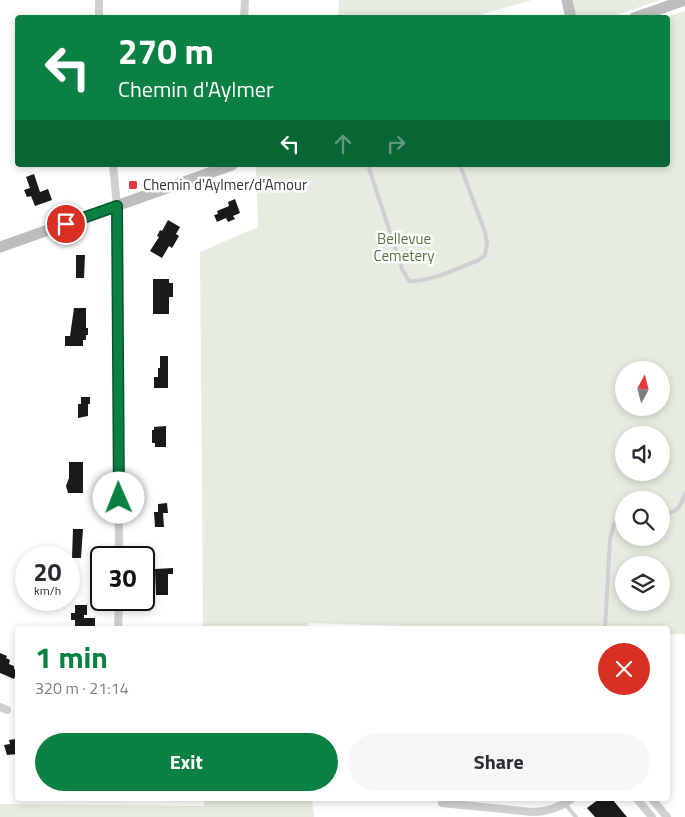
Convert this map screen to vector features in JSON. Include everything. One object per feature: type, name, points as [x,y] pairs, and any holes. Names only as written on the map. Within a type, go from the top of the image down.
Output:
[{"type":"main road","points":[[567,0],[570,15]]},
{"type":"main road","points":[[642,15],[685,0]]},
{"type":"main road","points":[[0,247],[226,167]]},
{"type":"street","points":[[99,0],[99,15]]},
{"type":"street","points":[[244,15],[245,0]]},
{"type":"street","points":[[113,167],[117,206],[119,546]]},
{"type":"street","points":[[118,626],[119,611]]},
{"type":"street","points":[[442,804],[546,812],[568,801]]},
{"type":"street","points":[[639,801],[652,817]]},
{"type":"street","points":[[654,801],[667,817]]},
{"type":"lane","points":[[369,167],[402,269],[409,280],[416,281],[479,260],[485,255],[487,242],[485,232],[461,167]]},
{"type":"lane","points":[[670,514],[680,507],[685,494]]},
{"type":"lane","points":[[605,626],[610,539],[615,523]]},
{"type":"lane","points":[[568,801],[576,817]]},
{"type":"green space","points":[[339,0],[532,0],[480,15],[338,15]]},
{"type":"green space","points":[[573,0],[660,0],[617,15],[573,15]]},
{"type":"green space","name":"Bellevue Cemetery","points":[[685,11],[685,641],[684,634],[670,634],[670,626],[402,626],[309,623],[308,626],[203,626],[200,252],[258,227],[256,167],[670,167],[670,16]]},
{"type":"green space","points":[[204,801],[312,801],[314,817],[0,817],[0,804],[204,806]]},
{"type":"building","points":[[34,174],[40,192],[48,189],[52,200],[35,206],[31,196],[27,197],[24,190],[30,188],[26,177]]},
{"type":"building","points":[[235,199],[240,213],[233,216],[235,219],[228,222],[226,218],[217,222],[214,215],[218,214],[217,211],[229,206],[228,202]]},
{"type":"building","points":[[168,220],[180,227],[176,234],[179,236],[172,248],[169,246],[162,258],[150,251],[159,237],[157,236],[160,230],[162,231]]},
{"type":"building","points":[[76,255],[85,255],[84,278],[76,278]]},
{"type":"building","points":[[153,279],[169,279],[169,283],[173,283],[173,297],[169,297],[169,314],[153,314]]},
{"type":"building","points":[[74,308],[86,308],[88,335],[86,335],[86,340],[83,340],[83,346],[65,346],[65,336],[70,336]]},
{"type":"building","points":[[160,356],[168,356],[168,388],[154,388],[154,377],[158,377],[158,368],[160,368]]},
{"type":"building","points":[[81,397],[90,397],[90,404],[88,404],[88,416],[78,418],[78,404],[81,404]]},
{"type":"building","points":[[166,426],[166,447],[155,447],[155,443],[152,443],[152,430],[154,430],[154,427]]},
{"type":"building","points":[[69,462],[83,462],[83,493],[68,493],[66,486],[69,478]]},
{"type":"building","points":[[167,503],[168,513],[163,513],[164,527],[155,527],[154,512],[158,512],[158,504]]},
{"type":"building","points":[[73,529],[83,529],[81,558],[80,546],[72,546]]},
{"type":"building","points":[[173,568],[173,574],[168,574],[168,595],[156,595],[155,569]]},
{"type":"building","points":[[80,605],[87,605],[87,615],[84,615],[84,618],[95,618],[95,626],[75,626],[75,620],[71,620],[71,613],[80,611]]},
{"type":"building","points":[[0,653],[7,656],[6,658],[10,660],[9,664],[14,666],[15,677],[14,679],[0,673]]},
{"type":"building","points":[[15,739],[15,754],[7,755],[4,745],[10,744],[9,740]]},
{"type":"building","points":[[596,801],[614,801],[627,817],[595,817],[587,808]]},
{"type":"place","name":"Chemin d'Aylmer/d'Amour","points":[[133,185]]},
{"type":"route","points":[[66,224],[117,206],[119,498]]}]
